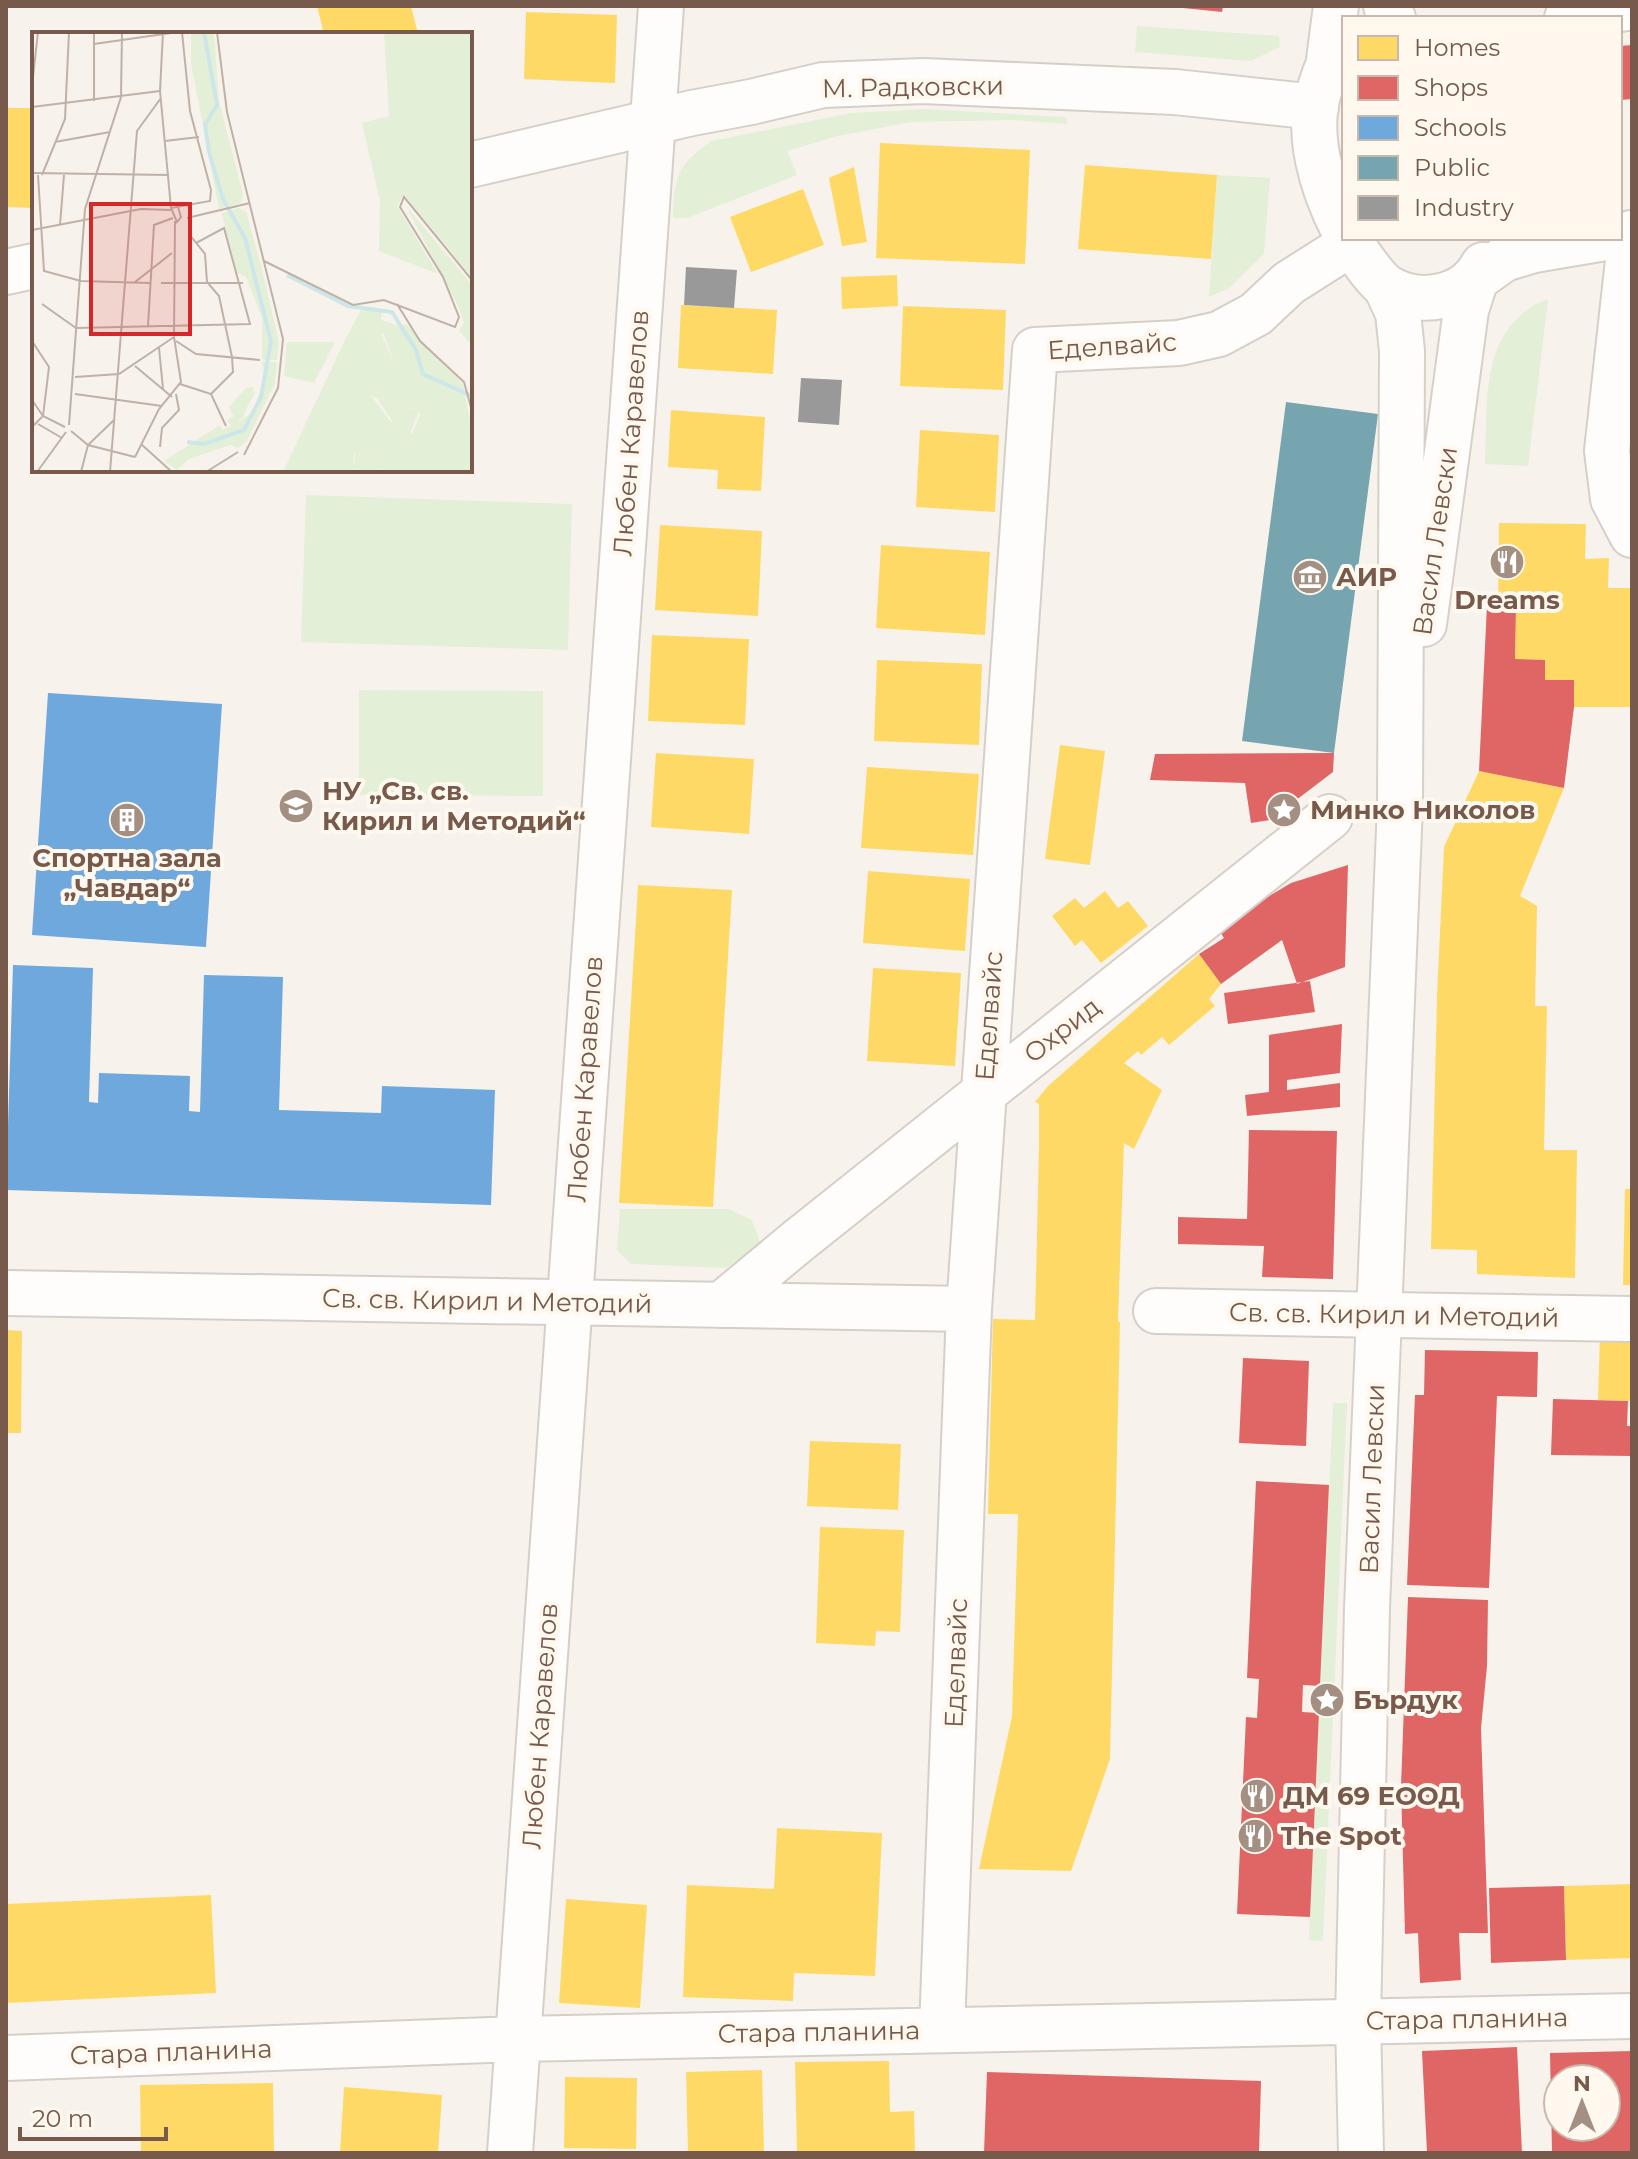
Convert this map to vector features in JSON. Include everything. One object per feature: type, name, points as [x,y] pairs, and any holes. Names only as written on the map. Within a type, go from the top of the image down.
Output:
[{"type":"street","name":"Любен Каравелов","points":[[510,2153],[661,6]]},
{"type":"street","points":[[1336,6],[1329,77],[1315,135],[1320,169],[1330,202],[1342,225]]},
{"type":"street","points":[[1579,16],[1632,7]]},
{"type":"street","name":"М. Радковски","points":[[472,165],[823,85],[923,81],[1175,92],[1329,77]]},
{"type":"street","points":[[1632,233],[1607,451],[1613,499],[1632,535]]},
{"type":"street","name":"Еделвайс","points":[[942,2029],[969,1309],[1035,350],[1179,343],[1219,334],[1256,314],[1289,283],[1344,240]]},
{"type":"street","points":[[1350,240],[1386,287],[1418,299],[1449,295],[1504,259],[1534,250],[1593,240]]},
{"type":"street","name":"Васил Левски","points":[[1400,805],[1466,310],[1476,279],[1490,251],[1491,240]]},
{"type":"street","points":[[6,272],[32,266]]},
{"type":"street","name":"Васил Левски","points":[[1361,2153],[1358,2021],[1367,1608],[1400,805],[1402,351],[1398,313],[1386,287]]},
{"type":"street","name":"Охрид","points":[[721,1305],[1330,817]]},
{"type":"street","name":"Св. св. Кирил и Методий","points":[[6,1293],[969,1309]]},
{"type":"street","name":"Св. св. Кирил и Методий","points":[[1156,1311],[1632,1319]]},
{"type":"street","name":"Стара планина","points":[[6,2058],[518,2039],[1632,2016]]},
{"type":"green space","points":[[1137,26],[1279,36],[1280,47],[1251,61],[1135,52]]},
{"type":"green space","points":[[925,109],[1065,117],[1068,124],[1014,120],[911,122],[838,136],[787,151],[797,175],[687,218],[673,218],[680,173],[691,157],[712,141],[851,113]]},
{"type":"green space","points":[[1217,175],[1270,178],[1264,254],[1229,288],[1209,297]]},
{"type":"green space","points":[[1548,300],[1528,466],[1485,464],[1489,384],[1498,346],[1521,315]]},
{"type":"green space","points":[[306,495],[572,504],[568,650],[301,642]]},
{"type":"green space","points":[[359,690],[543,691],[543,796],[359,795]]},
{"type":"green space","points":[[620,1209],[729,1209],[752,1220],[761,1244],[726,1268],[631,1264],[617,1250]]},
{"type":"green space","points":[[1333,1403],[1347,1403],[1323,1941],[1309,1940]]},
{"type":"building: Homes","points":[[317,6],[411,6],[418,32],[324,32]]},
{"type":"building: Homes","points":[[526,12],[617,15],[615,83],[524,79]]},
{"type":"building: Homes","points":[[6,108],[32,108],[32,208],[6,207]]},
{"type":"building: Homes","points":[[880,143],[1030,150],[1025,264],[876,258]]},
{"type":"building: Homes","points":[[1085,165],[1217,175],[1211,259],[1078,249]]},
{"type":"building: Homes","points":[[854,167],[867,242],[842,246],[829,178]]},
{"type":"building: Homes","points":[[803,189],[824,245],[751,272],[730,217]]},
{"type":"building: Homes","points":[[897,275],[898,306],[842,309],[841,277]]},
{"type":"building: Homes","points":[[681,305],[777,310],[773,374],[678,368]]},
{"type":"building: Homes","points":[[903,306],[1006,310],[1003,390],[900,386]]},
{"type":"building: Homes","points":[[671,410],[765,417],[761,491],[717,489],[718,470],[668,467]]},
{"type":"building: Homes","points":[[920,430],[999,435],[995,512],[916,507]]},
{"type":"building: Homes","points":[[1499,523],[1586,524],[1585,559],[1609,558],[1608,588],[1632,588],[1632,707],[1574,707],[1574,680],[1545,680],[1545,660],[1515,659],[1516,605],[1498,605]]},
{"type":"building: Homes","points":[[660,525],[762,531],[758,616],[655,610]]},
{"type":"building: Homes","points":[[881,545],[990,552],[985,635],[876,628]]},
{"type":"building: Homes","points":[[652,635],[749,639],[745,725],[648,721]]},
{"type":"building: Homes","points":[[877,660],[982,664],[979,745],[874,741]]},
{"type":"building: Homes","points":[[1060,745],[1105,751],[1090,865],[1045,859]]},
{"type":"building: Homes","points":[[656,753],[754,759],[749,834],[651,827]]},
{"type":"building: Homes","points":[[867,767],[979,774],[973,855],[861,848]]},
{"type":"building: Homes","points":[[1479,771],[1564,788],[1520,896],[1537,906],[1535,1006],[1547,1006],[1544,1150],[1577,1150],[1575,1278],[1477,1274],[1477,1250],[1431,1249],[1444,847]]},
{"type":"building: Homes","points":[[868,871],[970,879],[965,951],[863,943]]},
{"type":"building: Homes","points":[[638,885],[732,890],[713,1207],[619,1203]]},
{"type":"building: Homes","points":[[1105,891],[1118,908],[1128,901],[1148,926],[1101,963],[1082,940],[1075,946],[1052,916],[1075,898],[1084,908]]},
{"type":"building: Homes","points":[[1199,954],[1221,984],[1209,999],[1215,1006],[1169,1045],[1162,1037],[1141,1055],[1138,1051],[1124,1063],[1162,1090],[1134,1149],[1124,1143],[1110,1759],[1071,1871],[979,1869],[1012,1716],[1018,1514],[988,1514],[993,1319],[1035,1320],[1039,1104],[1035,1102],[1048,1086]]},
{"type":"building: Homes","points":[[873,968],[961,973],[955,1066],[867,1061]]},
{"type":"building: Homes","points":[[1625,1189],[1632,1189],[1632,1285],[1623,1285]]},
{"type":"building: Homes","points":[[6,1330],[22,1331],[21,1433],[6,1433]]},
{"type":"building: Homes","points":[[1600,1335],[1632,1335],[1632,1401],[1598,1400]]},
{"type":"building: Homes","points":[[810,1441],[901,1444],[898,1510],[807,1506]]},
{"type":"building: Homes","points":[[820,1527],[904,1530],[900,1632],[876,1631],[875,1646],[816,1643]]},
{"type":"building: Homes","points":[[777,1828],[882,1833],[875,1976],[794,1973],[793,2001],[683,1997],[687,1885],[774,1889]]},
{"type":"building: Homes","points":[[1632,1884],[1632,1958],[1566,1960],[1564,1886]]},
{"type":"building: Homes","points":[[211,1895],[216,1993],[6,2003],[6,1904]]},
{"type":"building: Homes","points":[[566,1899],[647,1905],[640,2008],[559,2003]]},
{"type":"building: Homes","points":[[889,2061],[890,2112],[914,2111],[915,2153],[797,2153],[795,2062]]},
{"type":"building: Homes","points":[[762,2070],[764,2153],[688,2153],[686,2072]]},
{"type":"building: Homes","points":[[565,2077],[637,2078],[636,2149],[564,2148]]},
{"type":"building: Homes","points":[[273,2083],[274,2153],[141,2153],[140,2085]]},
{"type":"building: Homes","points":[[344,2087],[442,2095],[438,2153],[340,2153]]},
{"type":"building: Shops","points":[[1183,6],[1223,6],[1222,12]]},
{"type":"building: Shops","points":[[1632,45],[1632,99],[1622,100],[1622,46]]},
{"type":"building: Shops","points":[[1487,605],[1516,605],[1515,659],[1545,660],[1545,680],[1574,680],[1574,707],[1564,788],[1479,771]]},
{"type":"building: Shops","points":[[1334,753],[1333,772],[1270,820],[1251,823],[1245,783],[1150,780],[1155,754]]},
{"type":"building: Shops","points":[[1348,865],[1345,967],[1297,984],[1282,940],[1221,984],[1199,954],[1224,938],[1217,927],[1291,883]]},
{"type":"building: Shops","points":[[1310,981],[1315,1012],[1228,1024],[1224,993]]},
{"type":"building: Shops","points":[[1342,1024],[1340,1073],[1287,1080],[1287,1090],[1340,1083],[1340,1107],[1247,1116],[1245,1095],[1269,1092],[1269,1035]]},
{"type":"building: Shops","points":[[1249,1130],[1337,1131],[1333,1279],[1262,1277],[1264,1246],[1178,1244],[1178,1217],[1247,1219]]},
{"type":"building: Shops","points":[[1425,1350],[1538,1352],[1537,1397],[1497,1396],[1489,1588],[1407,1585],[1415,1395],[1424,1395]]},
{"type":"building: Shops","points":[[1243,1358],[1309,1361],[1306,1446],[1239,1443]]},
{"type":"building: Shops","points":[[1553,1399],[1628,1401],[1627,1426],[1632,1426],[1632,1456],[1551,1455]]},
{"type":"building: Shops","points":[[1256,1481],[1329,1485],[1320,1686],[1303,1685],[1302,1712],[1319,1713],[1310,1917],[1237,1914],[1246,1717],[1257,1718],[1259,1679],[1247,1678]]},
{"type":"building: Shops","points":[[1408,1597],[1488,1600],[1487,1666],[1481,1728],[1488,1933],[1459,1933],[1461,1980],[1420,1983],[1418,1933],[1405,1934],[1401,1786]]},
{"type":"building: Shops","points":[[1564,1886],[1566,1960],[1491,1963],[1489,1888]]},
{"type":"building: Shops","points":[[1517,2047],[1522,2153],[1427,2153],[1422,2051]]},
{"type":"building: Shops","points":[[1632,2051],[1632,2153],[1552,2153],[1552,2143],[1622,2143],[1622,2063],[1550,2063],[1550,2053]]},
{"type":"building: Shops","points":[[987,2072],[1261,2081],[1259,2153],[984,2153]]},
{"type":"building: Schools","name":"Спортна зала „Чавдар“","points":[[48,693],[222,704],[206,947],[32,935]]},
{"type":"building: Schools","points":[[13,965],[93,968],[89,1102],[98,1103],[99,1073],[190,1076],[189,1111],[200,1112],[204,975],[283,977],[279,1110],[381,1113],[382,1086],[495,1090],[491,1205],[6,1190]]},
{"type":"building: Public","name":"АИР","points":[[1286,402],[1378,414],[1334,753],[1242,741]]},
{"type":"building: Industry","points":[[686,267],[737,270],[734,308],[684,305]]},
{"type":"building: Industry","points":[[801,378],[842,380],[839,425],[798,422]]},
{"type":"place","name":"Dreams","points":[[1507,562]]},
{"type":"place","name":"АИР","points":[[1310,577]]},
{"type":"place","name":"НУ „Св. св. Кирил и Методий“","points":[[296,806]]},
{"type":"place","name":"Минко Николов","points":[[1284,810]]},
{"type":"place","name":"Спортна зала „Чавдар“","points":[[127,820]]},
{"type":"place","name":"Бърдук","points":[[1327,1700]]},
{"type":"place","name":"ДМ 69 ЕООД","points":[[1257,1796]]},
{"type":"place","name":"The Spot","points":[[1255,1836]]}]
